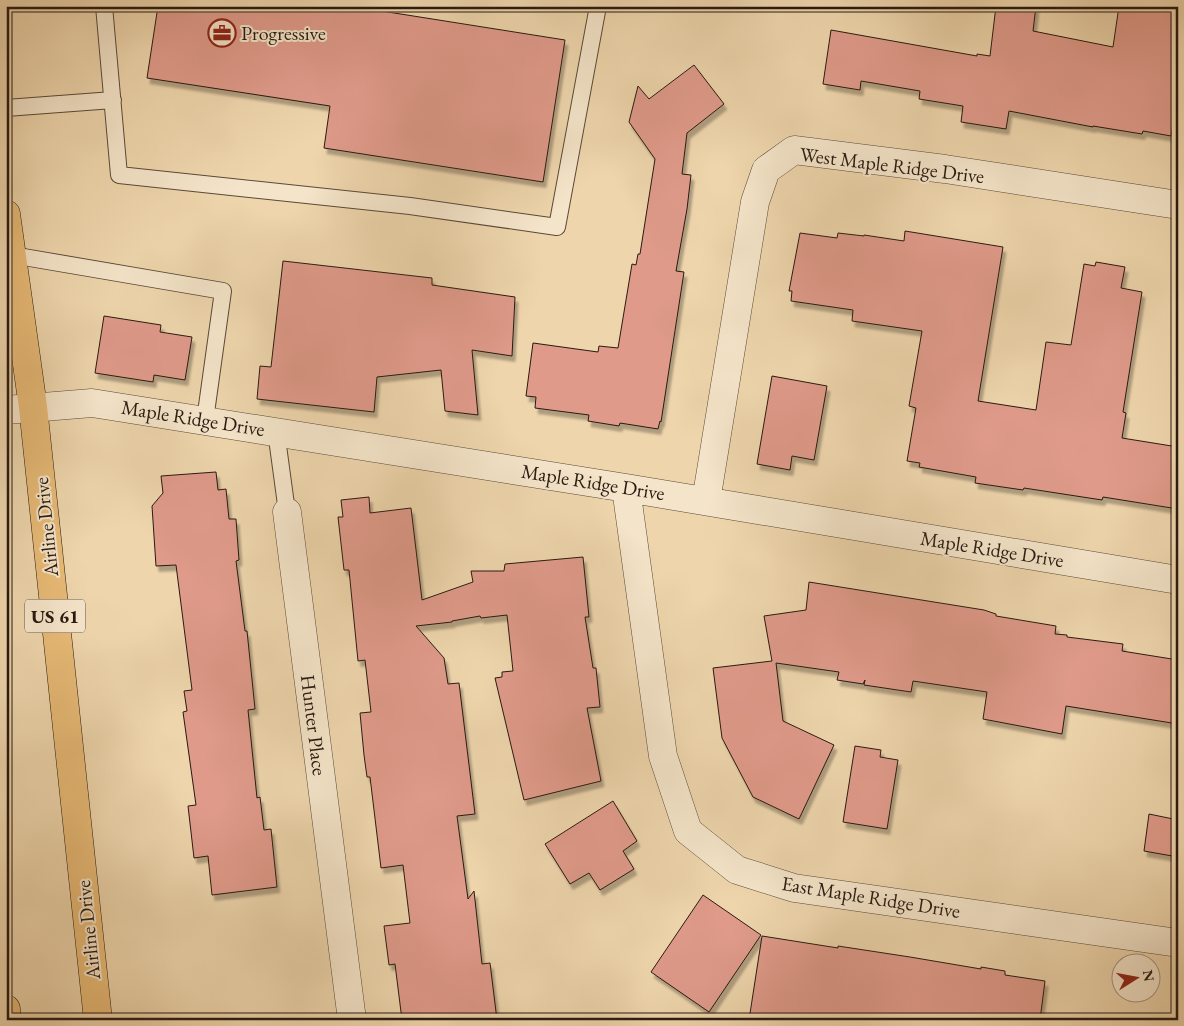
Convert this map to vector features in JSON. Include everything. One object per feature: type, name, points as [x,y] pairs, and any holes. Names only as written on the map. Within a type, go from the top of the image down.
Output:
[{"type":"highway","name":"Airline Drive","points":[[6,214],[33,407],[98,1020]]},
{"type":"highway","points":[[6,1009],[8,1020]]},
{"type":"street","name":"West Maple Ridge Drive","points":[[706,501],[754,202],[766,170],[794,150],[945,169],[1178,205]]},
{"type":"street","name":"Maple Ridge Drive","points":[[6,410],[92,403],[706,501],[1178,580]]},
{"type":"street","name":"East Maple Ridge Drive","points":[[626,488],[663,756],[688,832],[737,870],[794,888],[1178,944]]},
{"type":"street","name":"Hunter Place","points":[[287,512],[352,1020]]},
{"type":"lane","points":[[104,6],[119,175],[410,206],[557,227],[598,6]]},
{"type":"lane","points":[[6,108],[112,100]]},
{"type":"lane","points":[[12,255],[223,291],[205,420]]},
{"type":"lane","name":"Hunter Place","points":[[276,431],[287,512]]},
{"type":"building","points":[[158,6],[350,6],[565,40],[543,182],[324,148],[330,106],[147,78]]},
{"type":"building","points":[[996,6],[1036,6],[1033,31],[1113,47],[1119,6],[1178,6],[1178,95],[1171,136],[1143,131],[1142,134],[1093,127],[1009,111],[1006,129],[961,122],[963,106],[919,99],[920,91],[861,81],[860,90],[823,84],[831,30],[977,56],[977,54],[990,56]]},
{"type":"building","points":[[694,65],[724,104],[687,133],[682,174],[691,175],[676,271],[684,272],[661,422],[658,429],[620,423],[619,426],[588,421],[589,415],[535,408],[536,397],[526,396],[533,343],[598,352],[599,346],[618,348],[632,264],[636,265],[638,254],[640,254],[655,159],[629,122],[638,86],[649,99]]},
{"type":"building","points":[[905,231],[1003,247],[978,401],[1036,410],[1046,342],[1071,345],[1084,264],[1095,266],[1096,262],[1125,267],[1121,288],[1142,292],[1123,412],[1126,413],[1122,438],[1178,447],[1178,509],[1103,497],[1102,500],[1024,488],[1023,490],[975,483],[976,477],[919,467],[920,463],[907,461],[916,408],[909,406],[922,331],[852,321],[853,310],[791,301],[792,291],[789,291],[800,233],[837,238],[838,233],[864,235],[904,241]]},
{"type":"building","points":[[283,261],[432,278],[432,285],[515,297],[512,356],[472,350],[478,415],[445,411],[441,370],[377,377],[374,412],[257,399],[260,366],[271,367]]},
{"type":"building","points":[[104,316],[161,325],[160,332],[192,337],[185,380],[154,375],[153,382],[95,373]]},
{"type":"building","points":[[772,376],[827,386],[814,460],[792,456],[790,470],[757,464]]},
{"type":"building","points":[[216,472],[218,490],[226,489],[229,519],[236,519],[239,560],[236,561],[245,631],[247,631],[255,709],[248,710],[257,798],[260,797],[264,830],[271,829],[277,887],[212,895],[208,856],[194,858],[188,806],[196,805],[183,712],[187,711],[184,691],[192,690],[176,565],[156,566],[152,506],[163,493],[161,476]]},
{"type":"building","points":[[369,497],[370,513],[411,508],[422,600],[473,582],[471,571],[504,571],[505,564],[583,557],[589,617],[585,617],[593,668],[596,668],[600,707],[587,708],[601,781],[524,800],[495,678],[502,677],[502,672],[513,671],[507,615],[481,618],[480,616],[452,622],[416,626],[444,658],[448,684],[459,683],[475,814],[457,816],[468,899],[474,891],[482,964],[490,963],[497,1020],[402,1020],[395,964],[389,965],[384,926],[410,923],[403,865],[381,868],[370,777],[367,777],[364,755],[360,713],[371,712],[365,660],[358,661],[349,570],[344,570],[338,517],[343,517],[341,500]]},
{"type":"building","points":[[809,582],[984,610],[996,614],[996,616],[1056,626],[1055,634],[1123,644],[1122,651],[1178,660],[1178,724],[1066,706],[1062,734],[983,719],[987,692],[913,681],[911,692],[864,685],[865,680],[863,684],[837,680],[839,672],[776,663],[783,721],[834,745],[799,819],[753,797],[722,738],[713,668],[772,661],[764,616],[806,610]]},
{"type":"building","points":[[855,746],[881,750],[880,757],[898,760],[887,829],[843,822]]},
{"type":"building","points":[[613,801],[637,841],[623,851],[634,869],[600,890],[589,873],[570,884],[545,844]]},
{"type":"building","points":[[1149,814],[1178,820],[1178,857],[1144,851]]},
{"type":"building","points":[[703,895],[761,935],[709,1012],[651,972]]},
{"type":"building","points":[[762,936],[981,969],[981,967],[1005,971],[1005,975],[1045,981],[1040,1020],[749,1020]]},
{"type":"place","name":"Progressive","points":[[222,33]]}]
